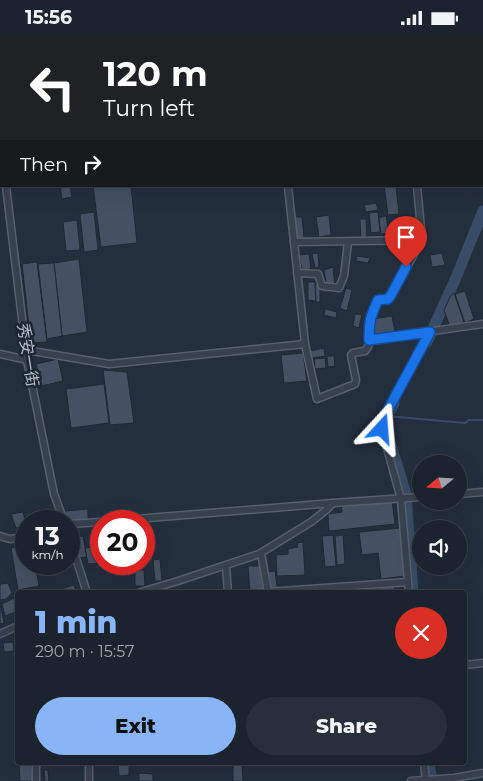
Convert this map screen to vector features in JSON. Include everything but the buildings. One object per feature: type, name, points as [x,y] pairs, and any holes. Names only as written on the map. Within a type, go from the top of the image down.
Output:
[{"type":"street","name":"秀安一街","points":[[6,187],[27,360],[54,494],[60,510]]},
{"type":"street","points":[[288,187],[305,344],[316,399],[355,384],[356,380],[351,355],[365,351],[368,347],[369,323],[378,300],[388,299],[391,295],[422,240],[417,187]]},
{"type":"street","points":[[294,242],[422,240]]},
{"type":"street","points":[[297,273],[318,274],[322,286],[339,288],[344,276],[348,242]]},
{"type":"street","points":[[369,340],[483,324]]},
{"type":"street","points":[[409,590],[401,499],[382,429],[383,419],[430,332]]},
{"type":"street","points":[[26,350],[109,365],[305,344]]},
{"type":"street","points":[[0,354],[27,360]]},
{"type":"street","points":[[468,493],[483,492]]},
{"type":"street","points":[[155,517],[412,498]]},
{"type":"street","points":[[148,590],[261,553],[311,522],[333,503]]},
{"type":"street","points":[[0,536],[15,538]]},
{"type":"street","points":[[261,553],[268,590]]},
{"type":"street","points":[[226,566],[228,590]]},
{"type":"street","points":[[80,571],[86,590]]},
{"type":"street","points":[[296,590],[408,582]]},
{"type":"street","points":[[0,634],[15,627]]},
{"type":"street","points":[[467,665],[483,663]]},
{"type":"street","points":[[36,765],[36,781]]},
{"type":"street","points":[[89,765],[89,781]]},
{"type":"street","points":[[424,765],[426,780]]},
{"type":"street","points":[[411,781],[454,778],[483,773]]},
{"type":"waterway","points":[[427,342],[483,211]]},
{"type":"waterway","points":[[394,404],[387,416],[385,425],[406,494],[413,590]]},
{"type":"waterway","points":[[387,416],[465,423],[469,420],[483,420]]},
{"type":"waterway","points":[[429,765],[432,781]]},
{"type":"route","points":[[382,429],[383,419],[430,332],[369,340],[369,323],[378,300],[388,299],[406,267]]}]
